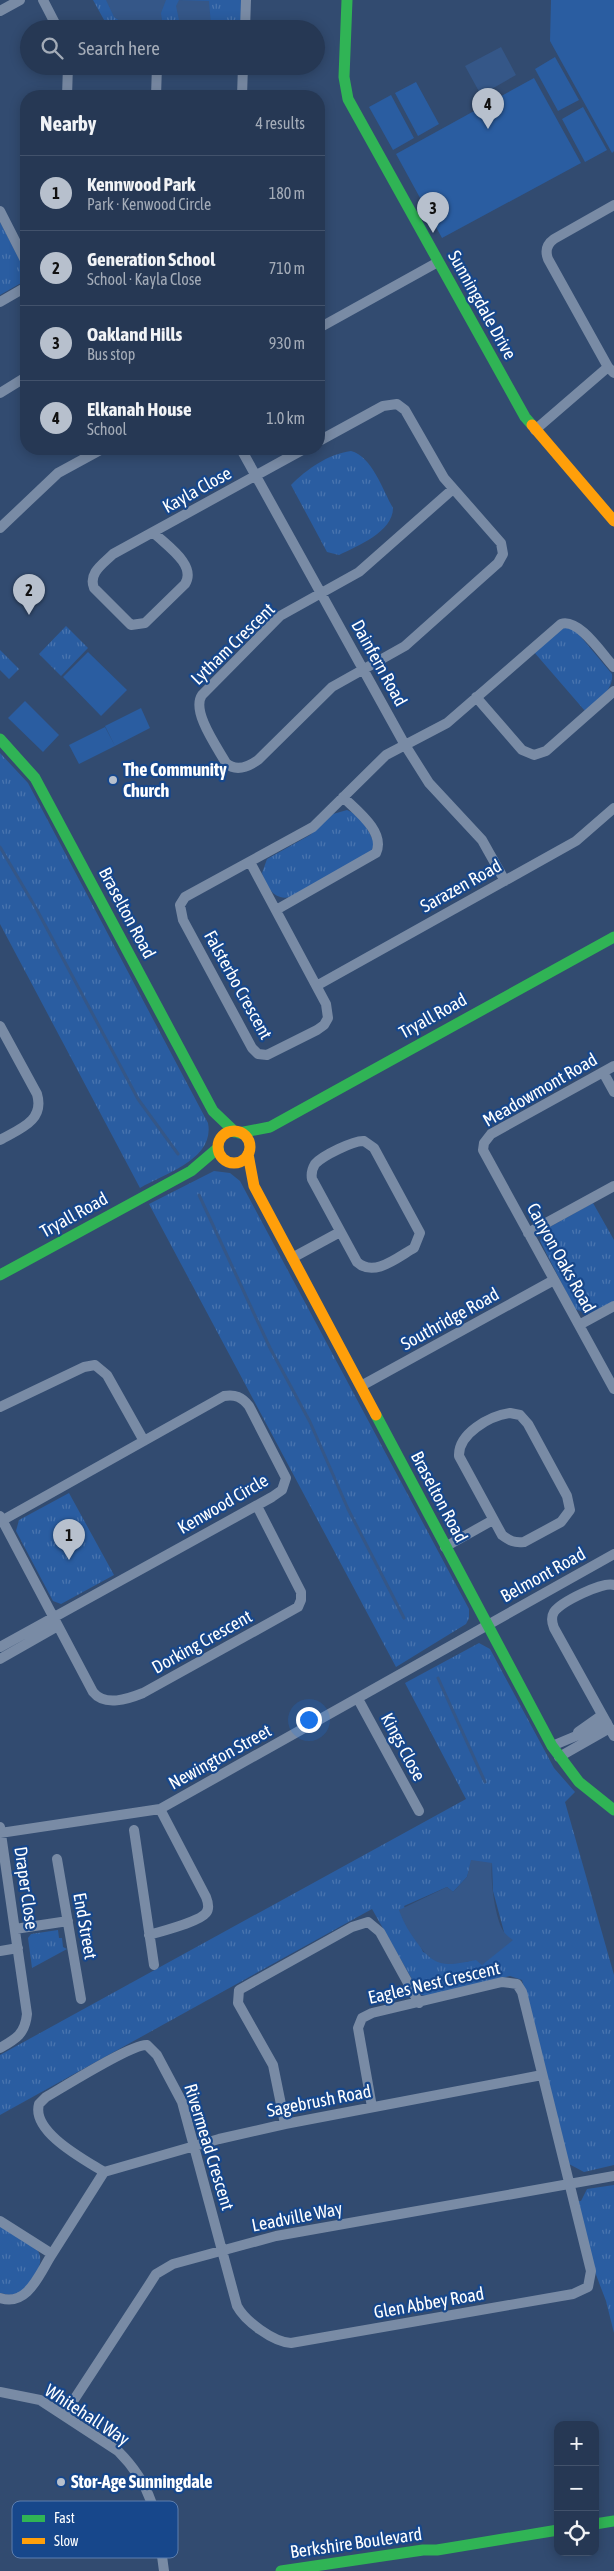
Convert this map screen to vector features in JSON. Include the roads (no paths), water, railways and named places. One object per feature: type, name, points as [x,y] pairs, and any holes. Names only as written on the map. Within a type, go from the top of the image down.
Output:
[{"type":"street","points":[[0,11],[20,0]]},
{"type":"street","points":[[43,0],[53,20]]},
{"type":"street","points":[[245,20],[246,0]]},
{"type":"street","name":"Sunningdale Drive","points":[[347,0],[346,92],[525,418],[614,521]]},
{"type":"street","points":[[67,90],[68,75]]},
{"type":"street","points":[[156,90],[157,75]]},
{"type":"street","points":[[242,90],[243,75]]},
{"type":"street","points":[[535,430],[611,370],[548,259],[547,251],[549,244],[554,239],[614,205]]},
{"type":"street","points":[[0,210],[20,250]]},
{"type":"street","points":[[325,325],[438,262]]},
{"type":"street","points":[[0,302],[20,290]]},
{"type":"street","points":[[0,392],[20,380]]},
{"type":"street","points":[[325,438],[383,406],[397,404],[405,410],[444,478],[453,489]]},
{"type":"street","points":[[0,528],[58,473],[91,455]]},
{"type":"street","name":"Dainfern Road","points":[[244,455],[365,669],[405,745],[429,782],[482,840],[505,881]]},
{"type":"street","name":"Kayla Close","points":[[154,533],[184,563],[188,570],[188,578],[185,584],[145,623],[131,625],[94,588],[93,576],[113,554],[293,455]]},
{"type":"street","name":"Lytham Crescent","points":[[453,489],[501,543],[503,550],[502,557],[405,646],[332,687],[253,764],[236,768],[226,763],[199,714],[199,699],[274,622],[322,593],[359,572],[453,489]]},
{"type":"street","name":"Falsterbo Crescent","points":[[250,862],[318,985],[328,1012],[324,1025],[271,1054],[262,1055],[253,1051],[183,920],[180,909],[185,897],[313,827],[386,755],[447,723],[564,622],[578,627],[614,667]]},
{"type":"street","points":[[476,697],[522,750],[534,755],[546,751],[614,691]]},
{"type":"street","name":"Braselton Road","points":[[0,739],[35,778],[213,1111],[218,1145]]},
{"type":"street","points":[[276,910],[376,853],[379,842],[369,824],[343,797]]},
{"type":"street","name":"Sarazen Road","points":[[318,985],[576,841],[614,808]]},
{"type":"street","name":"Tryall Road","points":[[249,1151],[270,1127],[614,937]]},
{"type":"street","points":[[0,1026],[37,1094],[39,1104],[37,1114],[31,1123],[0,1140]]},
{"type":"street","name":"Meadowmont Road","points":[[484,1143],[491,1134],[614,1066]]},
{"type":"street","points":[[603,1072],[614,1092]]},
{"type":"street","name":"Braselton Road","points":[[213,1111],[237,1132]]},
{"type":"street","name":"Tryall Road","points":[[237,1132],[270,1127]]},
{"type":"street","points":[[237,1132],[247,1139],[249,1151],[240,1162],[228,1162],[219,1154],[218,1145],[224,1135],[237,1132]]},
{"type":"street","points":[[364,1141],[371,1145],[378,1156],[418,1228],[419,1238],[414,1248],[377,1268],[369,1269],[357,1262],[340,1232],[313,1183],[312,1171],[319,1160],[354,1142],[364,1141]]},
{"type":"street","name":"Canyon Oaks Road","points":[[484,1143],[484,1153],[614,1388]]},
{"type":"street","name":"Tryall Road","points":[[191,1171],[218,1145]]},
{"type":"street","name":"Braselton Road","points":[[249,1151],[254,1186]]},
{"type":"street","name":"Braselton Road","points":[[228,1162],[254,1186],[552,1746],[582,1786],[614,1810]]},
{"type":"street","name":"Tryall Road","points":[[0,1275],[191,1171],[228,1162]]},
{"type":"street","points":[[528,1233],[614,1186]]},
{"type":"street","points":[[292,1258],[340,1232]]},
{"type":"street","name":"Southridge Road","points":[[362,1386],[554,1280]]},
{"type":"street","points":[[579,1325],[614,1306]]},
{"type":"street","points":[[0,1407],[84,1367],[95,1365],[107,1375],[144,1441]]},
{"type":"street","name":"Kenwood Circle","points":[[224,1396],[241,1398],[248,1406],[286,1478],[282,1490],[257,1506],[56,1622],[1,1518],[144,1441],[224,1396]]},
{"type":"street","points":[[515,1413],[528,1424],[567,1496],[570,1510],[567,1517],[553,1527],[524,1542],[517,1543],[510,1542],[502,1535],[494,1520],[462,1464],[459,1456],[459,1446],[464,1437],[485,1423],[504,1414],[515,1413]]},
{"type":"street","name":"Dorking Crescent","points":[[56,1622],[93,1692],[101,1699],[116,1700],[143,1693],[295,1609],[301,1600],[302,1592],[257,1506]]},
{"type":"street","points":[[445,1547],[494,1520]]},
{"type":"street","name":"Belmont Road","points":[[488,1624],[614,1554]]},
{"type":"street","points":[[608,1726],[554,1628],[552,1620],[554,1612],[560,1607],[602,1584],[614,1585]]},
{"type":"street","points":[[0,1647],[56,1622]]},
{"type":"street","points":[[0,1659],[56,1622]]},
{"type":"street","name":"Newington Street","points":[[0,1831],[160,1809],[488,1624]]},
{"type":"street","name":"Kings Close","points":[[358,1699],[418,1811]]},
{"type":"street","points":[[552,1746],[576,1734],[587,1724],[608,1726]]},
{"type":"street","points":[[559,1757],[608,1726]]},
{"type":"street","points":[[150,1935],[200,1918],[208,1911],[209,1906],[160,1809]]},
{"type":"street","points":[[134,1830],[154,1965]]},
{"type":"street","name":"Draper Close","points":[[0,1831],[26,2005],[26,2025],[21,2036],[0,2048]]},
{"type":"street","name":"End Street","points":[[57,1859],[81,1999]]},
{"type":"street","points":[[15,1929],[68,1921]]},
{"type":"street","points":[[285,2124],[273,2065],[238,2003],[239,1990],[352,1927],[368,1922],[380,1932],[419,2003]]},
{"type":"street","name":"Draper Close","points":[[0,1951],[18,1948]]},
{"type":"street","name":"Eagles Nest Crescent","points":[[372,2107],[358,2028],[359,2022],[366,2015],[502,1982],[516,1984],[522,1992],[569,2183]]},
{"type":"street","name":"Rivermead Crescent","points":[[104,2172],[51,2136],[40,2118],[38,2104],[46,2097],[143,2044],[150,2046],[158,2055],[178,2092],[222,2251]]},
{"type":"street","name":"Sagebrush Road","points":[[104,2172],[194,2146],[285,2124],[542,2074]]},
{"type":"street","points":[[0,2298],[13,2300],[24,2296],[104,2172]]},
{"type":"street","name":"Leadville Way","points":[[64,2415],[156,2274],[172,2264],[276,2236],[614,2176]]},
{"type":"street","name":"Glen Abbey Road","points":[[222,2251],[240,2312],[284,2343],[573,2294],[584,2290],[591,2278],[569,2183]]},
{"type":"street","points":[[0,2221],[52,2254]]},
{"type":"street","name":"Whitehall Way","points":[[0,2392],[31,2397],[64,2415],[118,2451],[144,2484],[151,2501]]},
{"type":"street","points":[[599,2523],[614,2520]]},
{"type":"street","name":"Berkshire Boulevard","points":[[281,2571],[423,2550],[437,2550],[554,2531]]},
{"type":"street","name":"Berkshire Boulevard","points":[[331,2571],[424,2555],[437,2550]]},
{"type":"street","name":"Whitehall Way","points":[[162,2558],[164,2571]]},
{"type":"waterway","points":[[0,847],[37,910],[138,1099],[178,1154]]},
{"type":"waterway","points":[[199,1195],[270,1348],[310,1422],[348,1509],[404,1618]]},
{"type":"waterway","points":[[438,1678],[485,1782]]},
{"type":"place","name":"Elkanah House","points":[[488,129]]},
{"type":"place","name":"Oakland Hills","points":[[433,233]]},
{"type":"place","name":"Generation School","points":[[29,615]]},
{"type":"place","name":"The Community Church","points":[[113,780]]},
{"type":"place","name":"Kennwood Park","points":[[69,1560]]},
{"type":"place","name":"Stor-Age Sunningdale","points":[[61,2482]]}]
